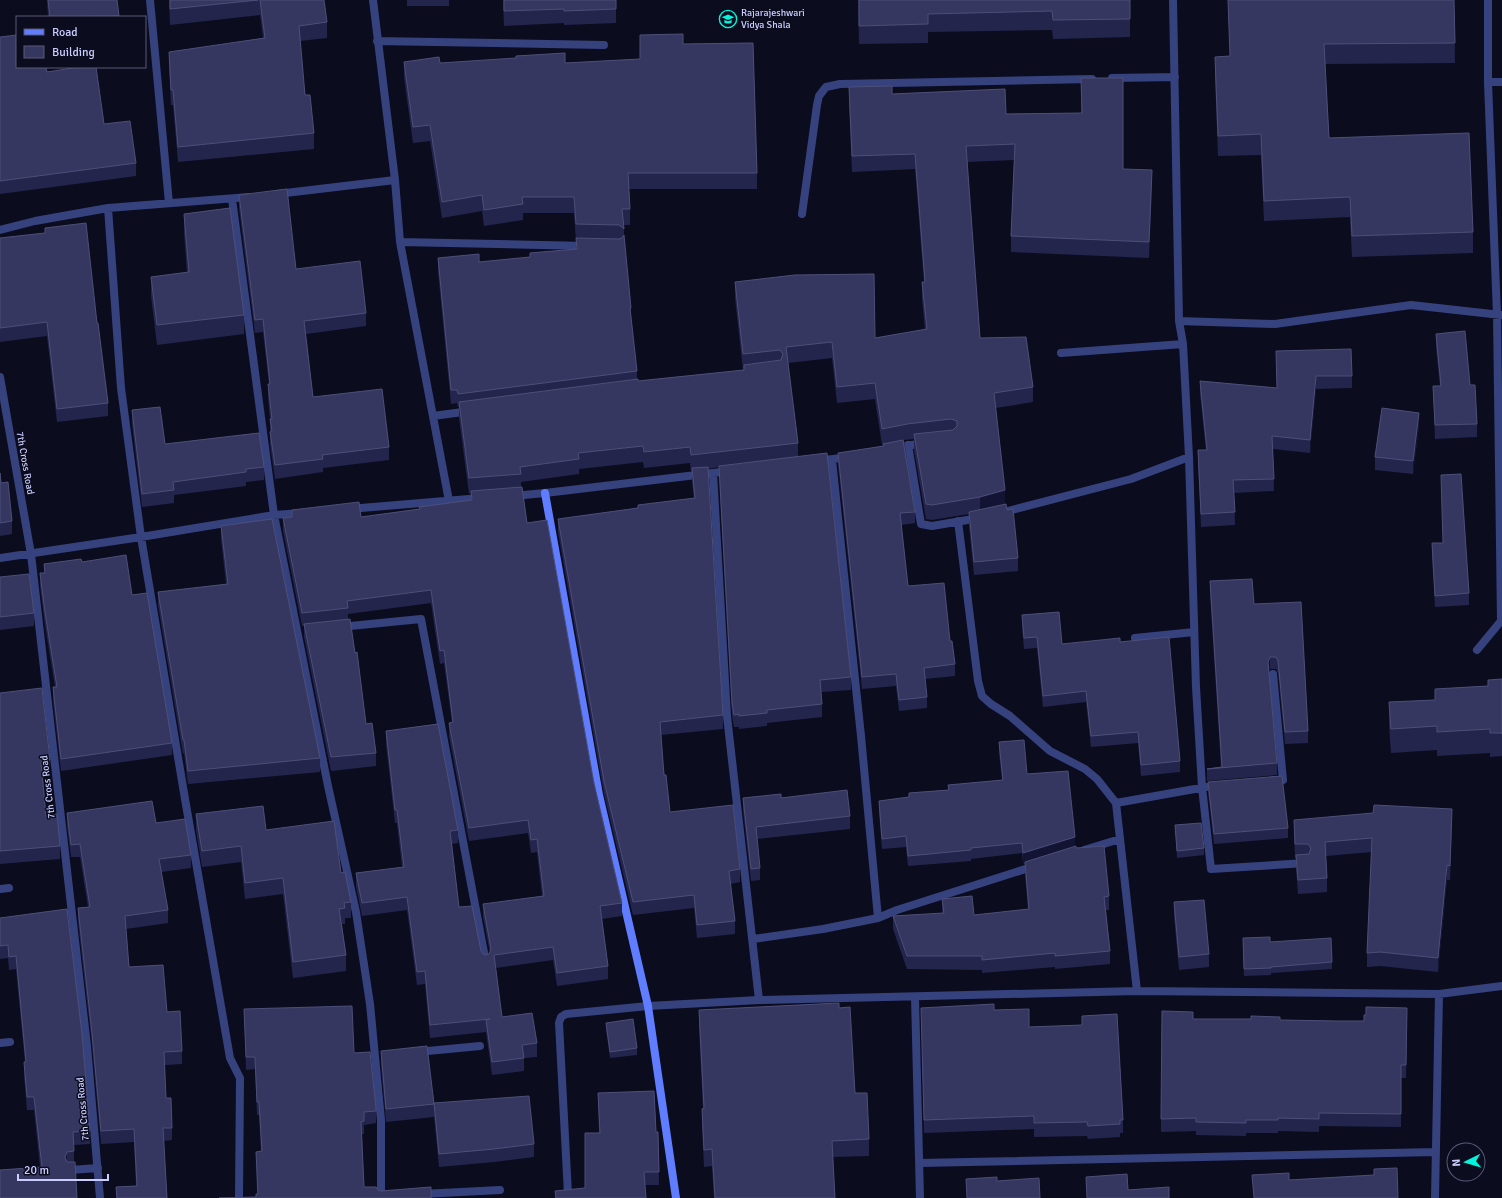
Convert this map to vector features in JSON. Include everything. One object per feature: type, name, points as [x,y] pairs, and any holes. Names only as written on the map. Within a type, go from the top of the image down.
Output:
[{"type":"street","points":[[150,0],[169,203]]},
{"type":"street","points":[[373,0],[395,180],[400,242],[449,501]]},
{"type":"street","points":[[1173,0],[1179,321],[1183,344],[1189,457],[1196,687],[1202,787],[1211,870],[1306,863]]},
{"type":"street","points":[[1477,650],[1501,621],[1500,315],[1488,82],[1488,0]]},
{"type":"street","points":[[378,41],[604,46]]},
{"type":"street","points":[[802,214],[817,105],[819,96],[826,87],[840,84],[1175,77]]},
{"type":"street","points":[[1488,82],[1502,82]]},
{"type":"street","points":[[271,194],[395,180]]},
{"type":"street","points":[[0,230],[35,221],[108,208],[255,196]]},
{"type":"street","points":[[232,199],[274,515],[301,632],[328,786],[356,912],[378,1055],[384,1197]]},
{"type":"street","points":[[108,208],[121,388],[141,537],[230,1058],[240,1078],[239,1198]]},
{"type":"street","points":[[400,242],[595,246]]},
{"type":"street","points":[[1179,321],[1275,324],[1411,305],[1500,315]]},
{"type":"street","points":[[1061,353],[1183,344]]},
{"type":"street","name":"7th Cross Road","points":[[0,377],[31,554],[87,1046],[100,1198]]},
{"type":"street","points":[[433,416],[480,410]]},
{"type":"street","points":[[886,450],[908,445],[930,443]]},
{"type":"street","points":[[908,445],[921,524],[932,526],[991,515],[1131,479],[1189,457]]},
{"type":"street","points":[[810,462],[832,460],[855,455]]},
{"type":"street","points":[[832,460],[878,918]]},
{"type":"street","points":[[508,496],[545,493],[735,470]]},
{"type":"street","points":[[713,472],[727,716],[760,1000]]},
{"type":"street","points":[[545,493],[600,795],[648,1006],[676,1198]]},
{"type":"street","points":[[338,510],[486,498]]},
{"type":"street","points":[[0,558],[274,515],[314,512]]},
{"type":"street","points":[[958,522],[978,681],[982,696],[991,704],[1010,716],[1050,751],[1085,769],[1097,779],[1116,804],[1137,991]]},
{"type":"street","points":[[328,629],[421,619],[486,963]]},
{"type":"street","points":[[1136,638],[1194,632]]},
{"type":"street","points":[[1261,782],[1283,780],[1273,674]]},
{"type":"street","points":[[1116,804],[1202,787],[1217,786]]},
{"type":"street","points":[[1075,853],[1120,839]]},
{"type":"street","points":[[753,939],[823,929],[878,918],[897,910],[1046,862]]},
{"type":"street","points":[[568,1194],[560,1019],[566,1014],[648,1006],[760,1000],[1137,991],[1439,994],[1502,986]]},
{"type":"street","points":[[1435,1198],[1439,994]]},
{"type":"street","points":[[915,997],[920,1198]]},
{"type":"street","points":[[0,1043],[10,1042]]},
{"type":"street","points":[[412,1052],[480,1046]]},
{"type":"street","points":[[919,1163],[1436,1152]]},
{"type":"street","points":[[70,1170],[98,1168]]},
{"type":"street","points":[[413,1195],[500,1190]]},
{"type":"building","points":[[48,0],[117,0],[119,16],[50,16]]},
{"type":"building","points":[[170,0],[258,0],[170,9]]},
{"type":"building","points":[[260,0],[324,0],[327,22],[299,26],[305,95],[310,95],[314,133],[178,147],[173,90],[171,90],[169,52],[265,38]]},
{"type":"building","points":[[504,0],[616,0],[616,9],[504,11]]},
{"type":"building","points":[[859,0],[1130,0],[1130,19],[1053,20],[1052,11],[928,14],[928,24],[859,26]]},
{"type":"building","points":[[1228,0],[1454,0],[1455,43],[1324,44],[1329,138],[1469,133],[1473,232],[1352,236],[1350,197],[1264,201],[1261,134],[1218,136],[1215,57],[1230,56]]},
{"type":"building","points":[[683,34],[683,44],[753,43],[757,173],[628,173],[630,209],[622,209],[624,229],[619,225],[576,224],[574,197],[522,197],[523,204],[484,210],[482,195],[442,202],[430,125],[413,127],[404,62],[439,57],[440,63],[565,53],[565,63],[640,59],[640,35]]},
{"type":"building","points":[[16,35],[16,68],[46,68],[47,72],[73,68],[96,68],[104,124],[130,121],[136,163],[0,181],[0,37]]},
{"type":"building","points":[[1081,78],[1123,78],[1123,169],[1152,170],[1149,242],[1011,236],[1015,144],[966,146],[980,338],[1026,337],[1033,387],[994,393],[1005,490],[980,497],[932,505],[926,504],[914,434],[953,430],[957,426],[957,421],[951,419],[907,424],[882,429],[875,383],[837,387],[832,342],[786,347],[798,443],[691,455],[690,447],[644,452],[643,446],[578,453],[579,459],[520,467],[521,474],[469,478],[459,402],[638,379],[638,381],[744,370],[744,365],[781,360],[783,354],[780,350],[743,354],[735,282],[795,275],[874,274],[875,338],[927,329],[922,282],[925,282],[915,154],[852,156],[849,87],[892,86],[892,94],[1005,89],[1006,114],[1082,113]]},
{"type":"building","points":[[287,189],[296,269],[360,261],[366,313],[304,321],[313,397],[382,389],[389,447],[322,455],[323,459],[275,465],[270,432],[272,431],[270,419],[272,419],[268,384],[270,384],[263,319],[255,320],[239,195]]},
{"type":"building","points":[[230,208],[244,315],[157,325],[151,277],[189,272],[184,214]]},
{"type":"building","points":[[86,223],[97,323],[108,403],[57,409],[47,322],[0,328],[0,238],[45,233],[45,228]]},
{"type":"building","points":[[624,235],[637,371],[458,394],[457,390],[451,390],[438,258],[479,254],[479,262],[530,257],[530,253],[577,249],[576,238],[619,239]]},
{"type":"building","points":[[1465,331],[1470,385],[1475,385],[1477,424],[1435,425],[1433,386],[1441,386],[1436,334]]},
{"type":"building","points":[[1351,349],[1352,376],[1316,376],[1310,440],[1272,436],[1274,479],[1233,480],[1235,512],[1201,514],[1198,450],[1207,450],[1200,381],[1277,388],[1276,351]]},
{"type":"building","points":[[160,407],[165,444],[259,433],[264,467],[246,469],[246,472],[173,482],[174,490],[142,494],[132,410]]},
{"type":"building","points":[[1382,408],[1419,413],[1413,461],[1375,457]]},
{"type":"building","points":[[903,440],[915,512],[900,513],[908,586],[944,583],[950,641],[952,641],[955,664],[924,668],[927,697],[899,700],[896,674],[862,677],[838,453],[884,446],[883,444]]},
{"type":"building","points":[[827,453],[851,677],[820,680],[822,704],[767,710],[767,713],[739,716],[739,714],[734,715],[732,703],[719,466]]},
{"type":"building","points":[[708,467],[723,715],[660,722],[664,775],[666,775],[670,812],[733,805],[740,869],[729,871],[735,921],[697,925],[694,895],[633,902],[604,781],[558,519],[638,508],[638,505],[695,498],[692,468]]},
{"type":"building","points":[[0,473],[1,483],[8,482],[12,521],[0,523]]},
{"type":"building","points":[[1461,474],[1469,593],[1435,596],[1432,543],[1443,543],[1441,475]]},
{"type":"building","points":[[522,487],[527,523],[547,520],[594,783],[622,903],[600,906],[608,966],[557,973],[553,947],[494,955],[502,1017],[532,1013],[537,1043],[522,1045],[524,1058],[492,1062],[486,1020],[490,1019],[430,1025],[425,971],[417,972],[407,897],[362,903],[356,873],[404,867],[397,810],[395,810],[386,731],[438,724],[458,830],[450,831],[459,907],[472,906],[481,951],[484,955],[489,954],[491,949],[483,904],[544,896],[537,839],[531,840],[528,820],[469,828],[449,723],[453,722],[444,650],[440,651],[431,590],[347,601],[348,608],[302,613],[283,518],[292,517],[292,510],[359,502],[361,517],[472,500],[471,491]]},
{"type":"building","points":[[1006,504],[1007,510],[1013,509],[1018,558],[974,562],[969,512]]},
{"type":"building","points":[[272,519],[320,758],[188,771],[158,592],[228,584],[221,526]]},
{"type":"building","points":[[126,555],[132,595],[147,593],[172,743],[61,759],[53,687],[57,687],[40,573],[45,573],[44,564],[81,559],[82,562]]},
{"type":"building","points":[[29,574],[34,613],[0,617],[0,577]]},
{"type":"building","points":[[1252,579],[1254,604],[1301,602],[1308,731],[1285,732],[1278,661],[1276,657],[1270,657],[1268,662],[1277,763],[1207,769],[1222,767],[1210,581]]},
{"type":"building","points":[[1059,612],[1062,644],[1120,638],[1120,642],[1169,637],[1180,761],[1141,765],[1138,732],[1091,736],[1086,691],[1043,696],[1037,637],[1024,638],[1022,615]]},
{"type":"building","points":[[350,619],[355,653],[357,652],[366,724],[372,723],[376,753],[331,757],[304,624]]},
{"type":"building","points":[[1502,679],[1502,733],[1490,733],[1490,729],[1437,732],[1437,726],[1391,729],[1389,702],[1435,700],[1435,689],[1488,686],[1488,680]]},
{"type":"building","points":[[42,688],[50,760],[41,762],[46,816],[57,814],[60,846],[0,851],[0,693]]},
{"type":"building","points":[[1024,740],[1027,774],[1068,771],[1075,837],[1023,853],[1022,843],[908,856],[906,836],[882,839],[879,801],[909,797],[909,793],[949,790],[948,785],[1003,780],[999,742]]},
{"type":"building","points":[[1282,776],[1288,828],[1214,834],[1208,782]]},
{"type":"building","points":[[847,790],[850,816],[756,827],[760,868],[751,869],[743,798],[781,794],[781,798]]},
{"type":"building","points":[[152,801],[156,823],[185,819],[191,855],[159,859],[168,910],[125,916],[129,967],[163,965],[167,1012],[180,1011],[182,1051],[164,1052],[166,1098],[171,1098],[172,1128],[163,1128],[167,1198],[117,1198],[116,1187],[137,1186],[134,1129],[101,1131],[78,908],[90,907],[80,844],[71,845],[67,813]]},
{"type":"building","points":[[1374,805],[1452,809],[1450,866],[1447,865],[1438,958],[1380,952],[1367,953],[1372,838],[1325,842],[1327,878],[1298,880],[1296,855],[1309,854],[1311,848],[1308,844],[1295,844],[1294,820],[1373,813]]},
{"type":"building","points":[[263,806],[266,830],[334,821],[341,873],[345,872],[351,902],[344,903],[345,908],[339,909],[346,955],[293,962],[283,878],[245,883],[241,846],[202,851],[196,814]]},
{"type":"building","points":[[1201,823],[1204,848],[1177,851],[1175,825]]},
{"type":"building","points":[[1076,846],[1076,848],[1104,846],[1109,896],[1104,897],[1110,951],[1055,956],[1055,953],[982,960],[982,956],[907,956],[893,916],[944,913],[942,899],[972,896],[974,915],[1029,909],[1025,862]]},
{"type":"building","points":[[1204,900],[1209,954],[1179,957],[1174,902]]},
{"type":"building","points":[[67,909],[82,1034],[90,1131],[73,1132],[74,1151],[67,1152],[65,1157],[67,1162],[75,1162],[77,1198],[0,1198],[0,1170],[42,1167],[34,1097],[27,1097],[24,1062],[26,1062],[16,956],[9,957],[8,945],[0,946],[0,918]]},
{"type":"building","points":[[1270,937],[1270,942],[1331,938],[1332,962],[1244,969],[1243,938]]},
{"type":"building","points":[[839,1003],[839,1008],[850,1007],[855,1093],[867,1093],[869,1139],[832,1141],[835,1198],[715,1198],[712,1149],[704,1150],[702,1109],[704,1108],[699,1010]]},
{"type":"building","points":[[994,1004],[994,1010],[1029,1009],[1029,1027],[1082,1025],[1082,1016],[1117,1014],[1123,1120],[1120,1120],[1120,1124],[1088,1126],[1087,1122],[1034,1123],[1034,1116],[924,1120],[921,1008]]},
{"type":"building","points":[[352,1006],[354,1053],[370,1052],[376,1108],[376,1111],[364,1112],[364,1121],[361,1122],[364,1187],[376,1187],[381,1191],[431,1187],[431,1198],[219,1198],[256,1197],[256,1194],[258,1194],[256,1152],[262,1151],[259,1102],[257,1102],[255,1057],[246,1057],[244,1009]]},
{"type":"building","points":[[1366,1007],[1407,1008],[1406,1065],[1401,1065],[1401,1114],[1319,1113],[1319,1119],[1278,1118],[1278,1120],[1246,1120],[1246,1123],[1196,1122],[1196,1118],[1161,1119],[1162,1011],[1193,1012],[1193,1019],[1251,1019],[1251,1016],[1280,1017],[1280,1020],[1364,1021]]},
{"type":"building","points":[[633,1019],[637,1048],[610,1052],[606,1023]]},
{"type":"building","points":[[427,1046],[434,1104],[386,1109],[381,1051]]},
{"type":"building","points":[[654,1091],[656,1132],[658,1132],[659,1172],[644,1172],[646,1198],[556,1198],[555,1191],[585,1188],[585,1133],[600,1133],[598,1093]]},
{"type":"building","points":[[529,1096],[534,1144],[439,1154],[434,1103]]},
{"type":"building","points":[[1397,1168],[1398,1198],[1254,1198],[1252,1175],[1289,1173],[1289,1180],[1374,1175],[1374,1169]]},
{"type":"building","points":[[1127,1174],[1128,1190],[1169,1187],[1169,1198],[1087,1198],[1086,1177]]},
{"type":"building","points":[[997,1177],[997,1181],[1039,1178],[1040,1198],[967,1198],[966,1179]]},
{"type":"place","name":"Rajarajeshwari Vidya Shala","points":[[728,19]]}]
